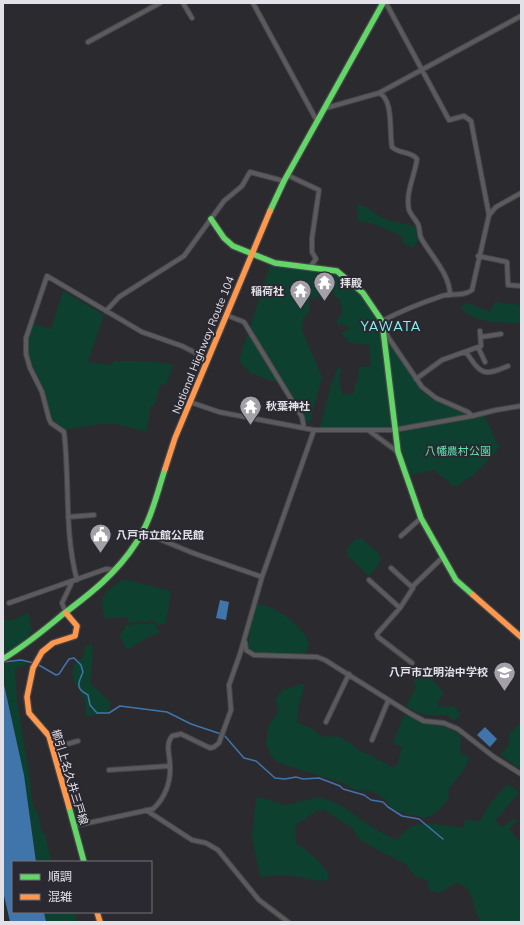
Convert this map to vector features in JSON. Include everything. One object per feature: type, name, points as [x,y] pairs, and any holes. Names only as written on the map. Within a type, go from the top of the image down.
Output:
[{"type":"main road","name":"National Highway Route 104","points":[[3,659],[23,646],[99,587],[116,570],[142,532],[190,402],[251,252],[286,178],[385,3]]},
{"type":"main road","points":[[211,219],[224,238],[233,246],[275,263],[333,269],[350,280],[372,304],[382,321],[394,430],[398,452],[421,518],[456,580],[521,637]]},
{"type":"main road","name":"櫛引上名久井三戸線","points":[[66,613],[76,622],[78,631],[75,636],[47,646],[41,652],[32,671],[28,694],[30,714],[46,730],[53,748],[84,861]]},
{"type":"street","points":[[88,42],[160,3]]},
{"type":"street","points":[[183,3],[192,18]]},
{"type":"street","points":[[253,3],[317,121]]},
{"type":"street","points":[[385,3],[449,120],[464,116],[471,121],[488,215],[478,256],[472,290],[464,294],[450,295],[403,310],[382,321],[388,336],[422,387],[436,398],[468,412],[472,416]]},
{"type":"street","points":[[325,108],[379,93],[521,16]]},
{"type":"street","points":[[379,93],[384,97],[389,108],[392,146],[396,150],[415,156],[417,159],[410,188],[409,210],[418,225],[420,236],[450,285],[450,295]]},
{"type":"street","points":[[106,311],[119,297],[184,256],[224,201],[242,186],[250,172],[286,178],[319,190],[312,238],[312,252],[316,259],[310,267]]},
{"type":"street","points":[[488,215],[500,205],[521,193]]},
{"type":"street","points":[[478,256],[507,262],[508,285],[521,286]]},
{"type":"street","points":[[77,580],[71,559],[68,517],[67,464],[64,432],[51,423],[40,387],[28,363],[26,354],[26,338],[47,276],[142,332],[182,346],[208,359]]},
{"type":"street","points":[[226,315],[244,322],[302,417],[304,428]]},
{"type":"street","points":[[416,380],[442,360],[478,347],[481,344],[480,331]]},
{"type":"street","points":[[481,337],[500,334]]},
{"type":"street","points":[[478,347],[485,362]]},
{"type":"street","points":[[466,352],[477,368],[484,373],[493,372],[508,366]]},
{"type":"street","points":[[190,402],[219,412],[314,430],[394,430],[521,406]]},
{"type":"street","points":[[74,826],[153,809],[160,803],[169,781],[169,740],[176,734],[181,734],[210,748],[214,748],[219,743],[231,710],[229,684],[262,577],[314,430]]},
{"type":"street","points":[[368,430],[398,452]]},
{"type":"street","points":[[68,517],[94,515]]},
{"type":"street","points":[[401,536],[421,518]]},
{"type":"street","points":[[142,532],[193,553],[262,577]]},
{"type":"street","points":[[412,664],[378,637],[377,634],[400,608],[412,591],[412,587],[443,557]]},
{"type":"street","points":[[391,568],[412,587]]},
{"type":"street","points":[[9,603],[106,569],[116,570]]},
{"type":"street","points":[[369,580],[400,608]]},
{"type":"street","points":[[66,613],[62,603],[72,582]]},
{"type":"street","points":[[244,639],[246,650],[254,655],[317,657],[349,674],[388,701],[424,721],[444,723],[458,728],[494,758],[521,774]]},
{"type":"street","points":[[326,722],[349,674]]},
{"type":"street","points":[[372,740],[388,701]]},
{"type":"street","points":[[53,748],[78,741]]},
{"type":"street","points":[[109,770],[170,766]]},
{"type":"street","points":[[146,810],[192,840],[206,843],[218,850],[260,900],[288,922]]},
{"type":"green space","points":[[359,204],[388,220],[416,227],[416,235],[419,240],[412,248],[403,243],[402,236],[374,224],[358,221],[357,207]]},
{"type":"green space","points":[[270,266],[320,271],[335,275],[343,280],[371,305],[393,348],[421,391],[435,401],[464,413],[461,416],[399,427],[320,427],[332,382],[338,367],[341,369],[339,382],[343,395],[352,394],[355,392],[355,384],[358,381],[359,367],[371,366],[369,345],[350,343],[341,333],[349,329],[347,325],[339,325],[336,322],[342,313],[340,299],[336,298],[333,292],[310,299],[308,314],[303,318],[302,330],[322,377],[309,425],[284,385],[250,373],[239,360]]},
{"type":"green space","points":[[63,291],[104,315],[88,362],[107,365],[112,364],[114,361],[144,361],[173,365],[166,385],[161,384],[154,406],[150,407],[147,432],[117,424],[100,424],[65,430],[52,419],[46,398],[31,361],[28,346],[29,336],[33,324],[51,329]]},
{"type":"green space","points":[[494,302],[521,305],[521,324],[480,319],[466,313],[460,307],[467,303],[491,312]]},
{"type":"green space","name":"八幡農村公園","points":[[484,415],[499,447],[474,475],[454,487],[434,470],[410,475],[401,454],[398,432]]},
{"type":"green space","points":[[357,539],[362,539],[380,555],[379,564],[369,576],[347,555],[349,546]]},
{"type":"green space","points":[[124,579],[171,591],[166,623],[158,626],[155,621],[129,623],[127,617],[104,618],[102,603],[105,594]]},
{"type":"green space","points":[[259,604],[281,613],[301,630],[309,643],[306,654],[267,654],[249,650],[249,639],[254,612]]},
{"type":"green space","points":[[28,613],[32,631],[11,656],[3,658],[3,618],[10,621]]},
{"type":"green space","points":[[154,623],[160,633],[148,637],[129,649],[126,649],[121,638],[119,638],[126,625]]},
{"type":"green space","points":[[89,644],[92,645],[92,670],[90,683],[111,703],[108,712],[86,717],[85,701],[73,680],[72,675],[75,663],[83,658],[85,647]]},
{"type":"green space","points":[[20,661],[29,663],[15,669],[17,702],[34,809],[38,813],[41,830],[45,835],[50,857],[53,861],[36,861],[24,775],[3,680],[3,664]]},
{"type":"green space","points":[[425,671],[444,693],[438,701],[439,707],[454,706],[461,715],[454,721],[448,715],[421,714],[406,706],[416,687],[413,682],[421,672]]},
{"type":"green space","points":[[302,684],[305,685],[298,708],[297,722],[314,730],[322,737],[340,737],[361,751],[392,767],[397,766],[402,747],[393,743],[404,714],[423,723],[443,726],[461,735],[460,754],[469,756],[466,767],[448,790],[449,798],[439,810],[427,818],[406,814],[393,809],[384,798],[371,791],[357,790],[340,782],[276,762],[269,752],[266,743],[268,727],[279,710],[275,699],[283,690]]},
{"type":"green space","points":[[521,722],[521,769],[500,755],[509,745],[509,734]]},
{"type":"green space","points":[[508,784],[519,793],[495,821],[502,827],[514,819],[517,821],[509,829],[519,841],[521,840],[521,922],[481,922],[472,898],[466,888],[455,883],[439,893],[429,890],[427,880],[415,876],[406,864],[381,852],[358,838],[352,828],[324,810],[316,811],[295,826],[296,843],[317,859],[329,875],[327,880],[323,881],[290,876],[260,876],[252,837],[256,798],[259,797],[286,805],[319,797],[339,804],[373,828],[396,840],[409,828],[417,825],[436,824],[462,828],[466,820],[480,821],[492,801]]},
{"type":"green space","points":[[44,913],[75,913],[77,922],[46,922]]},
{"type":"water","points":[[220,600],[229,602],[226,620],[216,618]]},
{"type":"water","points":[[3,680],[24,775],[36,861],[12,861],[12,913],[44,913],[46,922],[10,922],[3,891]]},
{"type":"water","points":[[485,727],[497,739],[490,747],[477,735]]},
{"type":"waterway","points":[[37,664],[56,675],[59,674],[69,659],[74,658],[81,665],[83,672],[79,682],[79,687],[88,695],[90,705],[97,713],[109,713],[120,706],[167,712],[191,724],[224,735],[244,758],[256,761],[275,778],[319,778],[340,786],[343,789],[364,795],[371,800],[383,802],[402,816],[419,819],[443,839]]},
{"type":"waterway","points":[[4,662],[21,660],[34,663]]},
{"type":"traffic: fast","points":[[270,211],[284,181],[383,3]]},
{"type":"traffic: fast","points":[[211,219],[224,238],[233,246],[275,263],[337,271],[363,293],[382,321],[398,452],[421,518],[456,580],[473,595]]},
{"type":"traffic: fast","points":[[3,659],[83,599],[112,573],[129,554],[146,526],[165,469]]},
{"type":"traffic: fast","points":[[69,807],[84,861]]},
{"type":"traffic: slow","points":[[165,469],[175,438],[270,211]]},
{"type":"traffic: slow","points":[[473,595],[521,637]]},
{"type":"traffic: slow","points":[[66,613],[77,626],[75,636],[53,643],[42,652],[33,668],[27,697],[29,713],[49,736],[69,807]]},
{"type":"traffic: slow","points":[[97,913],[100,922]]},
{"type":"place","name":"拝殿","points":[[324,302]]},
{"type":"place","name":"稲荷社","points":[[300,310]]},
{"type":"place","name":"秋葉神社","points":[[250,426]]},
{"type":"place","name":"八戸市立館公民館","points":[[100,554]]},
{"type":"place","name":"八戸市立明治中学校","points":[[504,692]]},
{"type":"district","name":"YAWATA","points":[[391,326]]}]
